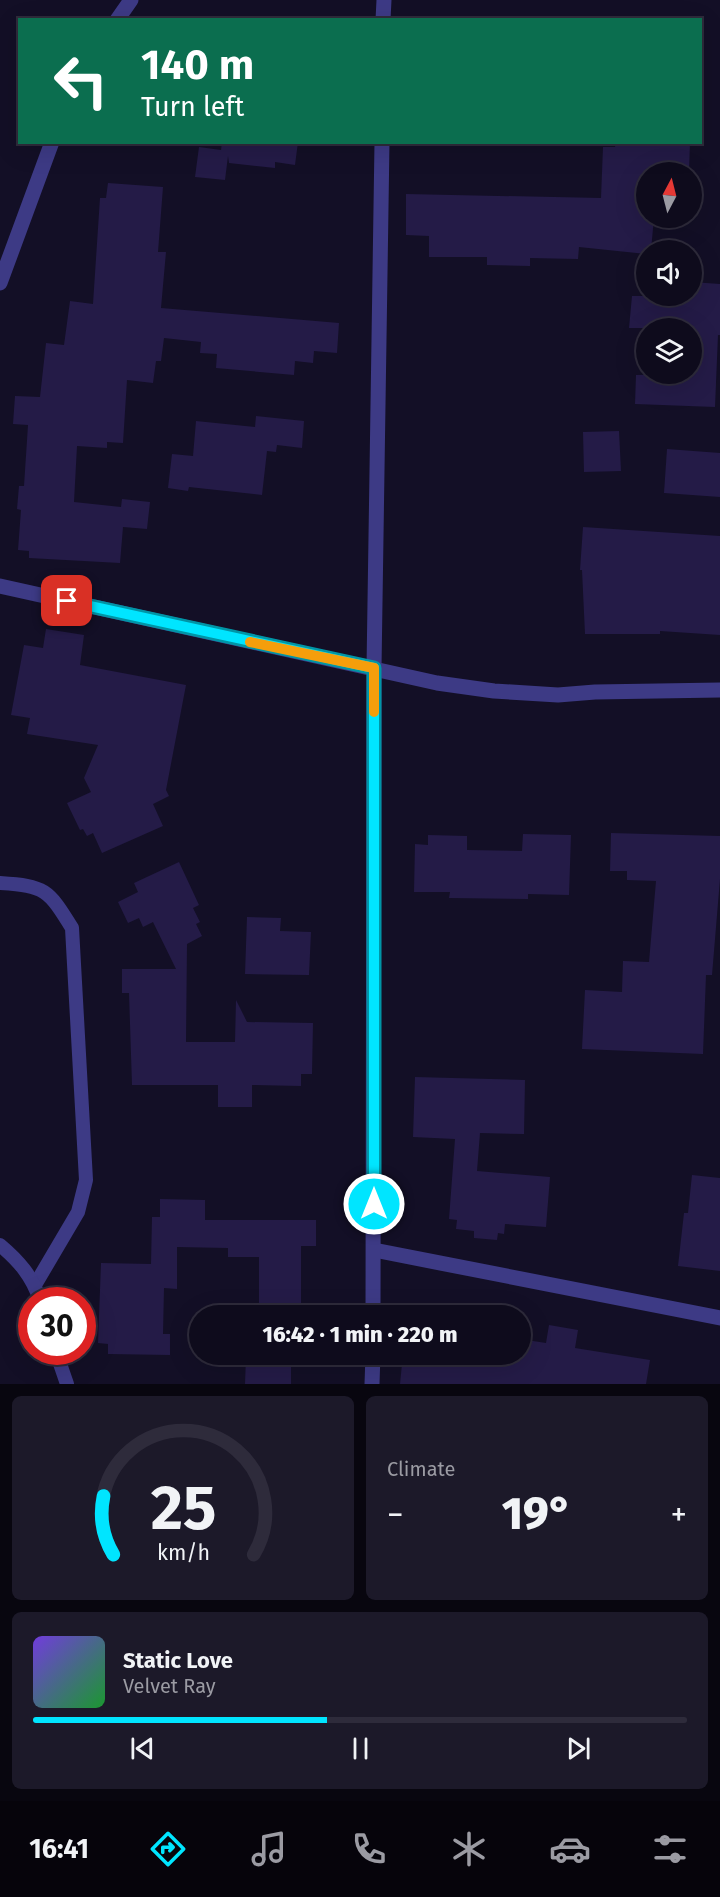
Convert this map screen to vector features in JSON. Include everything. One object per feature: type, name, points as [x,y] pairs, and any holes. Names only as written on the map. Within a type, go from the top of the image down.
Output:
[{"type":"street","points":[[118,18],[131,0]]},
{"type":"street","points":[[383,18],[384,0]]},
{"type":"street","points":[[0,283],[51,144]]},
{"type":"street","points":[[373,1305],[374,668],[382,144]]},
{"type":"street","points":[[0,586],[437,683],[494,691],[558,695],[595,692],[720,690]]},
{"type":"street","points":[[374,1251],[720,1318]]},
{"type":"street","points":[[372,1384],[373,1365]]},
{"type":"lane","points":[[0,883],[37,886],[56,902],[72,928],[86,1180],[78,1212],[35,1285],[21,1263],[0,1245]]},
{"type":"lane","points":[[60,1365],[67,1384]]},
{"type":"building","points":[[222,144],[298,144],[295,165],[275,162],[275,168],[229,163],[228,156],[225,180],[195,177],[199,147],[221,150]]},
{"type":"building","points":[[616,144],[690,144],[689,162],[636,162],[636,228],[653,228],[652,240],[636,240],[636,253],[579,247],[578,259],[530,258],[530,266],[487,265],[487,257],[429,257],[429,236],[406,235],[406,194],[601,198],[603,147],[615,147]]},
{"type":"building","points":[[108,183],[163,187],[158,252],[166,252],[161,308],[339,323],[337,353],[314,351],[313,363],[295,361],[294,375],[216,368],[217,354],[200,353],[201,342],[164,338],[161,361],[156,361],[153,383],[127,380],[123,443],[107,442],[107,448],[77,446],[74,502],[121,507],[122,499],[150,502],[147,529],[123,527],[120,563],[29,558],[29,551],[18,550],[21,510],[17,509],[19,486],[24,486],[28,425],[13,424],[15,396],[40,397],[46,343],[64,345],[70,301],[93,304],[100,198],[106,198]]},
{"type":"building","points":[[702,283],[720,284],[720,335],[718,335],[715,407],[635,404],[636,375],[636,384],[702,384],[702,318],[636,318],[636,328],[629,328],[632,296],[636,296],[636,306],[702,306]]},
{"type":"building","points":[[256,416],[304,421],[302,448],[277,445],[276,452],[267,451],[262,495],[189,487],[188,491],[168,488],[172,454],[193,456],[196,421],[255,427]]},
{"type":"building","points":[[619,431],[621,471],[584,472],[583,432]]},
{"type":"building","points":[[667,449],[720,453],[720,497],[664,493]]},
{"type":"building","points":[[583,527],[720,536],[720,635],[660,631],[660,634],[585,634],[582,570],[580,570]]},
{"type":"building","points":[[46,629],[84,635],[80,665],[186,685],[166,790],[169,796],[153,804],[163,826],[102,853],[93,833],[87,836],[83,829],[80,830],[67,803],[91,792],[84,778],[98,745],[27,734],[30,718],[11,715],[24,645],[43,648]]},
{"type":"building","points":[[611,833],[720,836],[720,879],[712,975],[706,975],[703,1054],[582,1049],[585,990],[622,992],[623,961],[649,962],[656,881],[627,880],[627,871],[610,871]]},
{"type":"building","points":[[523,834],[571,835],[569,895],[528,894],[528,899],[449,898],[450,892],[414,892],[415,844],[428,845],[428,835],[467,836],[467,850],[522,851]]},
{"type":"building","points":[[179,862],[199,905],[193,908],[200,922],[196,924],[202,936],[187,944],[186,1042],[235,1042],[236,1000],[247,1022],[313,1023],[312,1074],[301,1074],[301,1086],[252,1085],[252,1107],[218,1107],[218,1085],[132,1085],[129,993],[122,993],[122,969],[176,969],[153,922],[143,927],[139,918],[128,923],[118,902],[138,892],[134,883]]},
{"type":"building","points":[[247,917],[281,918],[280,931],[311,932],[309,975],[245,974]]},
{"type":"building","points":[[415,1077],[525,1080],[524,1134],[480,1133],[477,1171],[550,1177],[546,1227],[505,1224],[504,1234],[498,1233],[497,1240],[474,1238],[474,1231],[456,1229],[457,1220],[449,1219],[455,1139],[413,1137]]},
{"type":"building","points":[[692,1175],[720,1178],[720,1271],[678,1266],[684,1213],[688,1213]]},
{"type":"building","points":[[160,1199],[205,1200],[205,1220],[316,1220],[316,1246],[301,1246],[301,1305],[259,1305],[259,1257],[228,1257],[228,1248],[177,1247],[177,1289],[164,1288],[163,1334],[170,1334],[170,1355],[108,1354],[108,1344],[98,1343],[101,1263],[151,1264],[152,1217],[160,1217]]},
{"type":"building","points":[[549,1325],[578,1330],[575,1348],[650,1360],[646,1384],[400,1384],[402,1365],[531,1365],[531,1341],[546,1343]]},
{"type":"building","points":[[246,1365],[291,1365],[291,1384],[245,1384]]},
{"type":"slow traffic","points":[[250,642],[374,668],[374,712]]},
{"type":"route","points":[[67,601],[374,668],[374,1204]]}]
